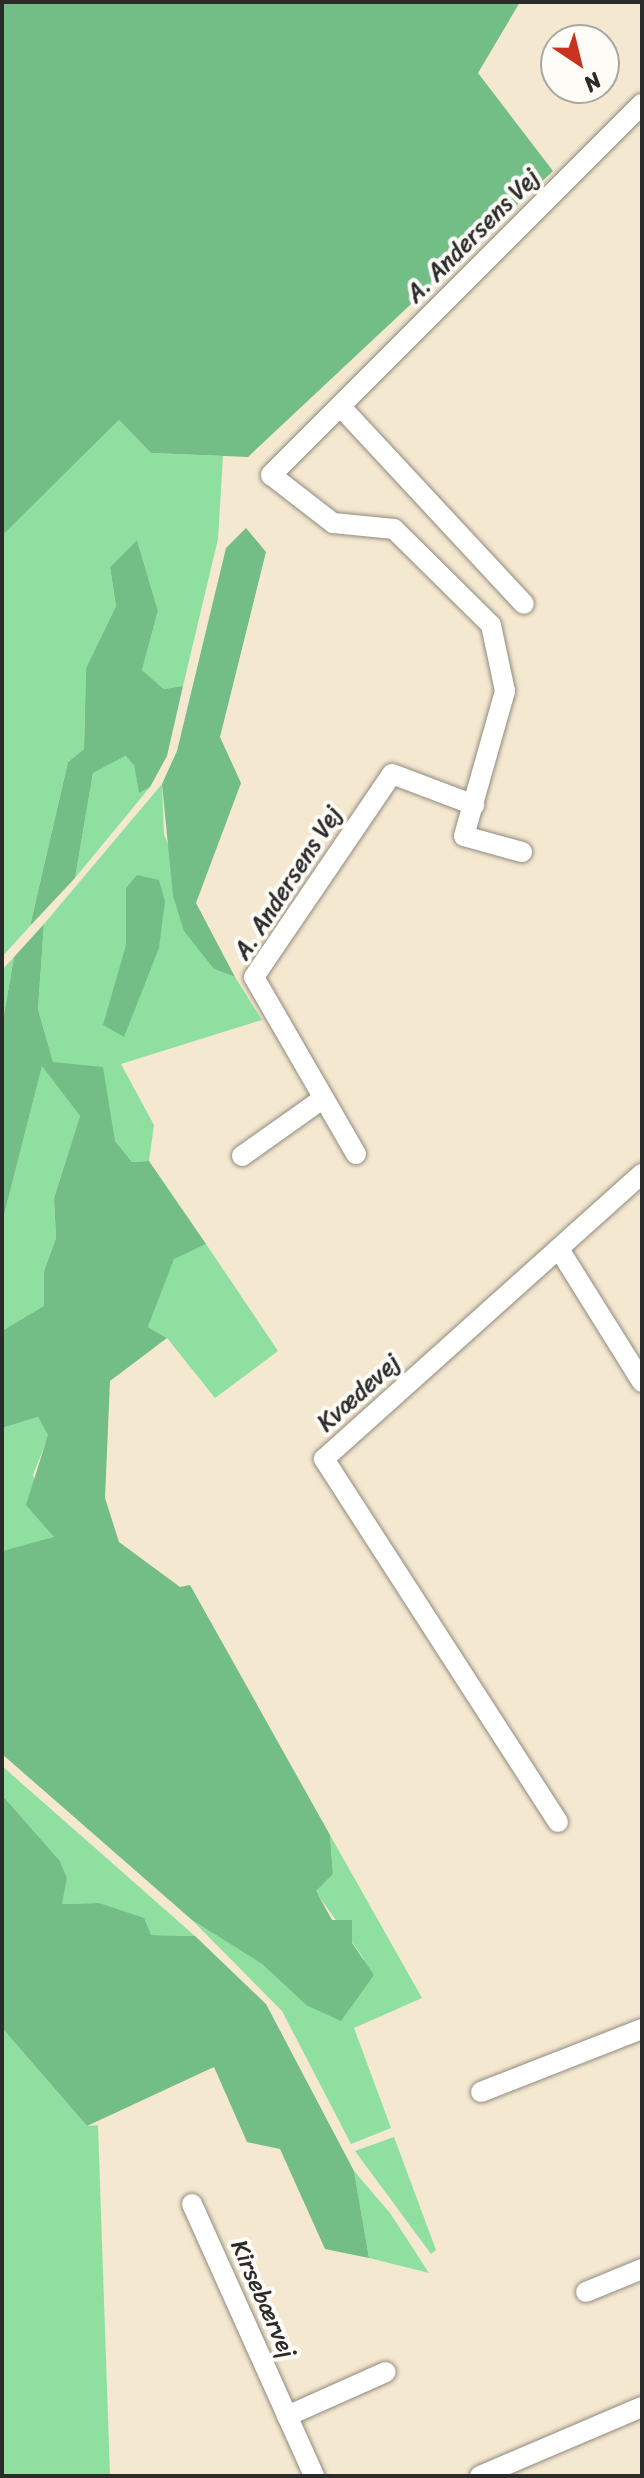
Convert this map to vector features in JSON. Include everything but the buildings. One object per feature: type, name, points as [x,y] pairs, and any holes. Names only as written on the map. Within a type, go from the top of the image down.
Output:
[{"type":"street","name":"A. Andersens Vej","points":[[522,852],[464,836],[505,691],[491,625],[394,529],[333,523],[271,475],[642,104]]},
{"type":"street","points":[[340,406],[524,604]]},
{"type":"street","name":"A. Andersens Vej","points":[[356,1154],[321,1100],[254,977],[392,774],[474,805]]},
{"type":"street","points":[[242,1156],[321,1100]]},
{"type":"street","name":"Kvædevej","points":[[558,1822],[324,1459],[642,1174]]},
{"type":"street","points":[[559,1249],[642,1382]]},
{"type":"street","points":[[481,2092],[642,2029]]},
{"type":"street","name":"Kirsebærvej","points":[[192,2204],[314,2476]]},
{"type":"street","points":[[586,2292],[642,2269]]},
{"type":"street","points":[[287,2416],[386,2372]]},
{"type":"street","points":[[490,2474],[642,2407]]},
{"type":"green space","points":[[2,2],[520,2],[478,73],[553,171],[248,457],[151,453],[119,420],[2,536]]},
{"type":"green space","points":[[119,420],[151,453],[223,456],[218,539],[183,686],[164,689],[142,670],[158,611],[137,540],[110,567],[116,606],[86,668],[84,749],[68,762],[30,926],[2,957],[2,536]]},
{"type":"green space","points":[[246,528],[266,552],[220,737],[241,783],[196,903],[235,977],[214,969],[184,931],[173,896],[162,784],[177,751],[226,548]]},
{"type":"green space","points":[[137,540],[158,611],[142,670],[164,689],[183,686],[167,756],[150,787],[139,793],[134,765],[125,756],[93,773],[75,878],[30,926],[68,762],[84,749],[86,668],[116,606],[110,567]]},
{"type":"green space","points":[[124,756],[134,764],[139,792],[150,787],[75,878],[93,773]]},
{"type":"green space","points":[[162,784],[164,834],[214,969],[235,977],[262,1020],[121,1064],[154,1125],[149,1161],[132,1162],[115,1141],[92,1070],[53,1062],[38,1009],[44,924]]},
{"type":"green space","points":[[137,875],[159,880],[165,902],[159,948],[124,1037],[103,1025],[126,945],[126,888]]},
{"type":"green space","points":[[44,924],[38,1009],[53,1062],[103,1067],[115,1141],[132,1162],[149,1161],[206,1244],[174,1259],[148,1327],[167,1338],[110,1381],[105,1498],[119,1542],[180,1587],[190,1585],[330,1835],[333,1874],[316,1891],[332,1920],[352,1920],[352,1943],[374,1975],[341,2021],[306,2005],[262,1964],[192,1920],[2,1754],[2,1551],[54,1537],[26,1505],[48,1435],[38,1417],[2,1428],[2,1331],[44,1306],[44,1271],[56,1238],[54,1198],[80,1116],[42,1066],[2,1223],[2,1026],[14,957]]},
{"type":"green space","points":[[14,957],[2,1026],[2,970]]},
{"type":"green space","points":[[42,1065],[80,1116],[54,1198],[56,1238],[44,1271],[45,1306],[2,1331],[2,1223]]},
{"type":"green space","points":[[206,1244],[278,1351],[215,1398],[167,1338],[148,1327],[174,1258]]},
{"type":"green space","points":[[38,1417],[49,1435],[33,1475],[54,1538],[2,1551],[2,1428]]},
{"type":"green space","points":[[2,1766],[195,1936],[151,1935],[99,1903],[61,1904],[67,1878],[60,1861],[2,1795]]},
{"type":"green space","points":[[2,1795],[60,1861],[67,1878],[62,1904],[99,1903],[144,1918],[151,1935],[195,1936],[266,2004],[354,2171],[369,2258],[325,2249],[280,2149],[247,2142],[214,2067],[87,2126],[2,2028]]},
{"type":"green space","points":[[330,1835],[422,1998],[354,2028],[391,2128],[351,2144],[282,2011],[192,1920],[262,1964],[306,2005],[364,1959],[315,1891],[333,1874]]},
{"type":"green space","points":[[2,2028],[87,2126],[98,2125],[110,2476],[2,2476]]},
{"type":"green space","points":[[394,2137],[436,2250],[431,2254],[355,2151]]},
{"type":"green space","points":[[354,2171],[390,2213],[429,2273],[369,2258]]}]
